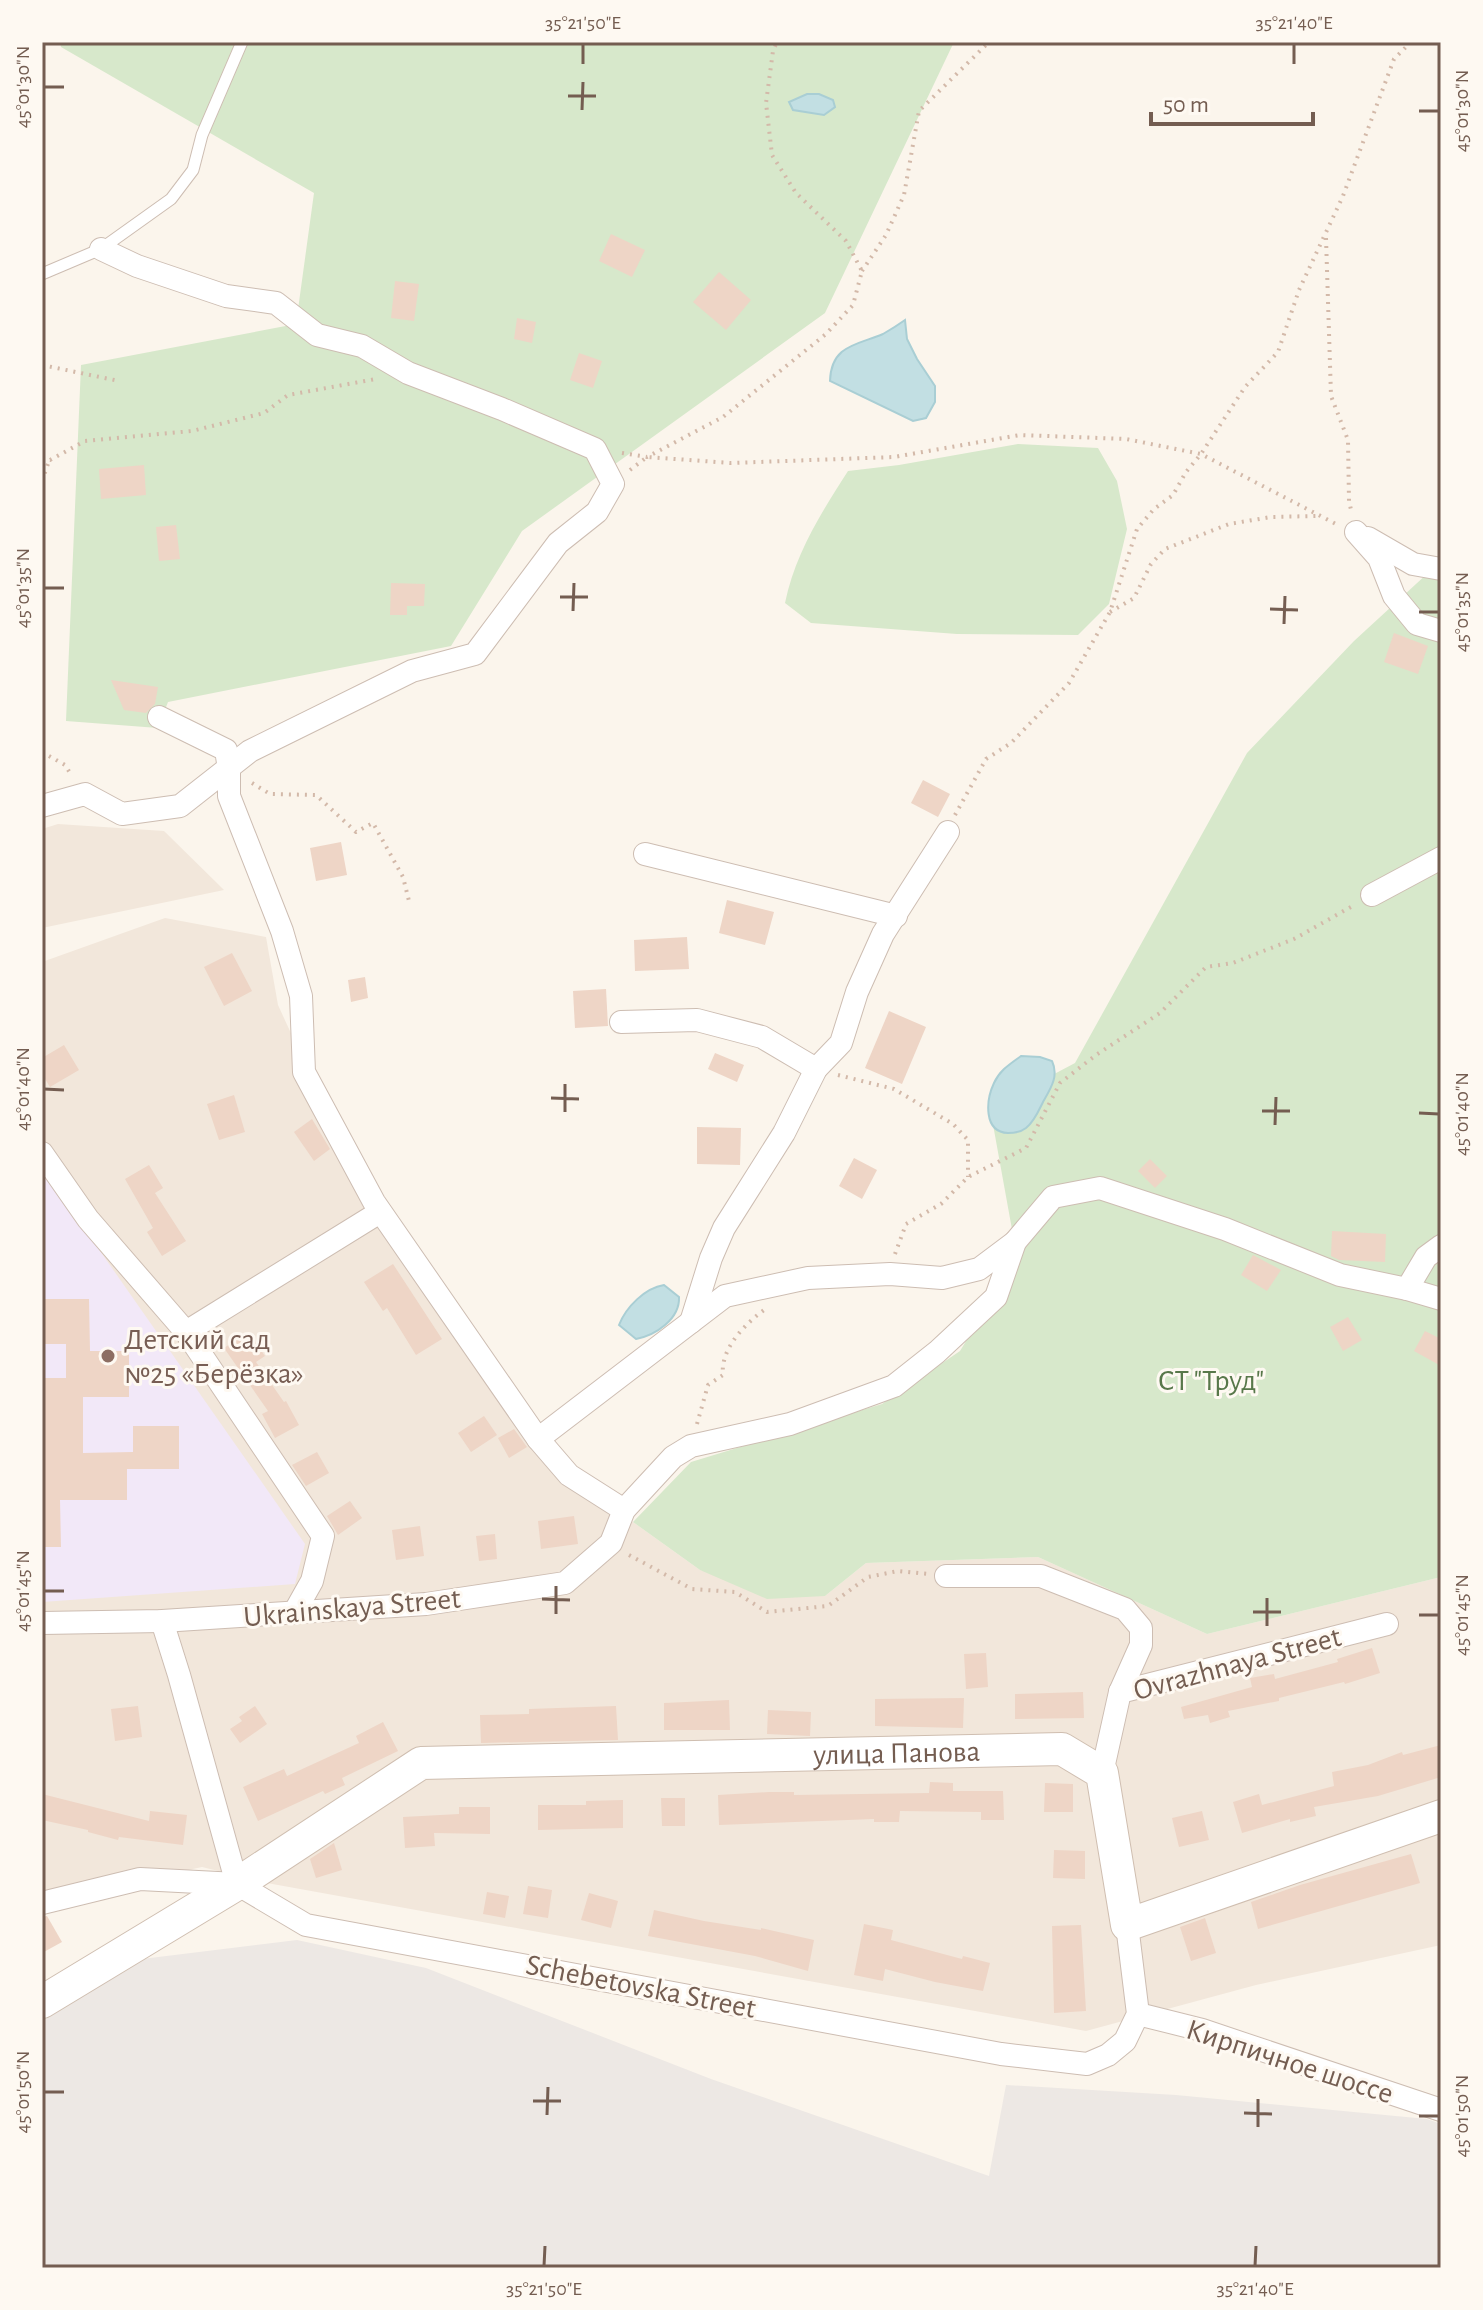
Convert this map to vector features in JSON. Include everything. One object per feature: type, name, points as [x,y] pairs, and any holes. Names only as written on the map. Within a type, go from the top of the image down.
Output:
[{"type":"street","points":[[42,806],[85,794],[122,814],[180,806],[250,751],[412,671],[475,654],[558,543],[597,512],[613,484],[595,449],[408,373],[362,346],[317,335],[276,303],[226,296],[137,266],[101,249]]},
{"type":"street","points":[[1356,532],[1413,564],[1441,569]]},
{"type":"street","points":[[1356,532],[1379,558],[1394,596],[1417,624],[1441,631]]},
{"type":"street","points":[[159,717],[226,750],[229,796],[282,931],[301,996],[304,1072],[380,1212],[538,1439],[569,1475],[624,1510],[673,1457],[691,1446],[790,1424],[894,1386],[937,1352],[996,1297],[1015,1242]]},
{"type":"street","points":[[691,1322],[724,1228],[784,1133],[816,1069],[841,1043],[857,992],[883,934],[948,832]]},
{"type":"street","points":[[645,854],[896,916]]},
{"type":"street","points":[[1372,895],[1441,858]]},
{"type":"street","points":[[621,1022],[697,1020],[762,1037],[816,1069]]},
{"type":"street","points":[[42,1153],[88,1219],[186,1332],[323,1536],[312,1581],[294,1613]]},
{"type":"street","points":[[538,1439],[725,1296],[808,1278],[890,1274],[942,1278],[979,1269],[1015,1242],[1053,1197],[1100,1188],[1225,1229],[1340,1275],[1441,1299]]},
{"type":"street","points":[[186,1332],[380,1212]]},
{"type":"street","points":[[1407,1289],[1426,1257],[1441,1246]]},
{"type":"street","name":"Ukrainskaya Street","points":[[42,1623],[162,1621],[426,1604],[565,1583],[611,1543],[624,1510]]},
{"type":"street","points":[[946,1576],[1041,1576],[1125,1609],[1141,1628],[1141,1645],[1120,1692]]},
{"type":"street","points":[[162,1621],[237,1884]]},
{"type":"street","name":"Ovrazhnaya Street","points":[[1102,1773],[1120,1692],[1387,1624]]},
{"type":"street","name":"улица Панова","points":[[42,2002],[237,1884],[421,1763],[1062,1749],[1102,1773]]},
{"type":"street","points":[[1102,1773],[1138,2014]]},
{"type":"street","points":[[1127,1925],[1441,1816]]},
{"type":"street","name":"Schebetovska Street","points":[[42,1903],[140,1879],[237,1884],[306,1925],[1001,2054],[1087,2064],[1108,2055],[1125,2041],[1138,2014]]},
{"type":"street","name":"Кирпичное шоссе","points":[[1138,2014],[1202,2030],[1441,2110]]},
{"type":"lane","points":[[42,274],[101,249],[171,199],[193,170],[202,135],[242,42]]},
{"type":"path","points":[[777,42],[766,103],[772,155],[796,193],[846,241],[862,271]]},
{"type":"path","points":[[613,484],[647,457],[723,417],[826,334],[853,305],[862,271],[886,235],[904,195],[919,111],[989,42]]},
{"type":"path","points":[[948,832],[986,759],[1011,743],[1069,683],[1110,612],[1137,529],[1154,509],[1173,495],[1245,387],[1278,352],[1299,290],[1326,237],[1394,59],[1411,42]]},
{"type":"path","points":[[1326,237],[1331,396],[1348,440],[1349,501],[1356,532]]},
{"type":"path","points":[[42,365],[119,381]]},
{"type":"path","points":[[42,459],[50,460],[85,441],[192,431],[264,413],[288,395],[408,373]]},
{"type":"path","points":[[595,449],[647,457],[731,463],[894,457],[1020,435],[1126,439],[1201,454],[1318,516],[1356,532]]},
{"type":"path","points":[[42,481],[50,460]]},
{"type":"path","points":[[1110,612],[1134,598],[1151,564],[1165,549],[1229,524],[1271,517],[1318,516]]},
{"type":"path","points":[[42,752],[65,765],[85,794]]},
{"type":"path","points":[[229,769],[270,794],[316,795],[356,832],[373,823],[403,877],[409,901]]},
{"type":"path","points":[[890,1274],[896,1247],[906,1224],[941,1204],[968,1177],[1026,1148],[1060,1083],[1160,1013],[1206,967],[1233,963],[1294,939],[1372,895]]},
{"type":"path","points":[[816,1069],[894,1089],[953,1124],[968,1140],[968,1177]]},
{"type":"path","points":[[691,1446],[708,1385],[723,1375],[722,1364],[744,1325],[766,1308]]},
{"type":"path","points":[[611,1543],[640,1563],[692,1589],[735,1592],[767,1612],[828,1606],[868,1577],[898,1571],[946,1576]]},
{"type":"shaded area","points":[[58,824],[164,831],[224,890],[42,928],[42,829]]},
{"type":"shaded area","points":[[165,918],[266,937],[278,1005],[361,1186],[522,1424],[606,1506],[700,1570],[825,1596],[866,1563],[1038,1557],[1207,1634],[1441,1577],[1441,1945],[1256,1985],[1086,2031],[267,1883],[202,1867],[42,1902],[42,962]]},
{"type":"shaded area","name":"Детский сад №25 «Берёзка»","points":[[42,1168],[305,1544],[295,1584],[42,1602]]},
{"type":"shaded area","points":[[297,1940],[426,1968],[711,2079],[989,2176],[1006,2085],[1176,2095],[1427,2119],[1441,2124],[1441,2268],[42,2268],[42,2007],[142,1959]]},
{"type":"green space","points":[[60,42],[954,42],[825,313],[522,531],[451,646],[168,702],[158,728],[66,721],[81,365],[296,324],[314,193],[61,47]]},
{"type":"green space","points":[[1018,444],[1098,448],[1117,481],[1127,529],[1109,604],[1078,635],[957,634],[811,623],[785,603],[802,551],[848,471]]},
{"type":"green space","name":"СТ \"Труд\"","points":[[1441,561],[1441,1577],[1207,1634],[1038,1557],[866,1563],[825,1596],[767,1599],[700,1570],[633,1522],[691,1462],[882,1404],[960,1351],[1017,1257],[990,1108],[1075,1063],[1247,753],[1354,641]]},
{"type":"water","points":[[807,94],[819,94],[833,100],[835,107],[824,115],[793,110],[789,102]]},
{"type":"water","points":[[905,320],[907,339],[935,386],[935,402],[926,418],[913,421],[830,381],[831,369],[840,353],[883,334]]},
{"type":"water","points":[[1021,1056],[1052,1061],[1055,1072],[1036,1116],[1022,1130],[1008,1133],[994,1127],[988,1106],[996,1078]]},
{"type":"water","points":[[664,1285],[679,1297],[676,1312],[659,1330],[636,1339],[619,1325],[622,1318],[643,1294]]},
{"type":"building","points":[[611,234],[645,250],[632,277],[599,261]]},
{"type":"building","points":[[719,272],[751,300],[726,330],[693,302]]},
{"type":"building","points":[[395,281],[419,284],[414,321],[391,318]]},
{"type":"building","points":[[517,318],[536,322],[532,343],[514,339]]},
{"type":"building","points":[[579,353],[602,361],[593,388],[570,380]]},
{"type":"building","points":[[144,465],[146,495],[101,499],[99,469]]},
{"type":"building","points":[[176,525],[180,559],[159,561],[156,527]]},
{"type":"building","points":[[391,583],[425,584],[424,606],[407,606],[407,615],[390,615]]},
{"type":"building","points":[[1394,633],[1428,646],[1418,674],[1384,662]]},
{"type":"building","points":[[111,680],[158,687],[155,704],[146,713],[124,710]]},
{"type":"building","points":[[923,780],[950,794],[938,817],[911,803]]},
{"type":"building","points":[[341,842],[347,875],[316,881],[310,848]]},
{"type":"building","points":[[727,900],[774,912],[765,945],[719,933]]},
{"type":"building","points":[[687,937],[689,969],[635,971],[634,940]]},
{"type":"building","points":[[232,953],[252,991],[224,1006],[204,967]]},
{"type":"building","points":[[365,977],[368,998],[351,1002],[348,980]]},
{"type":"building","points":[[606,989],[608,1026],[575,1028],[573,991]]},
{"type":"building","points":[[889,1011],[926,1027],[902,1084],[865,1068]]},
{"type":"building","points":[[64,1045],[79,1070],[50,1087],[42,1074],[42,1058]]},
{"type":"building","points":[[715,1053],[744,1065],[737,1082],[708,1069]]},
{"type":"building","points":[[234,1095],[245,1132],[219,1140],[207,1104]]},
{"type":"building","points":[[312,1119],[330,1149],[314,1161],[294,1132]]},
{"type":"building","points":[[697,1127],[741,1128],[740,1165],[697,1164]]},
{"type":"building","points":[[854,1158],[877,1170],[862,1199],[839,1186]]},
{"type":"building","points":[[1150,1159],[1167,1176],[1155,1188],[1138,1171]]},
{"type":"building","points":[[149,1165],[163,1188],[155,1193],[186,1241],[162,1256],[147,1232],[153,1228],[125,1179]]},
{"type":"building","points":[[1332,1231],[1386,1234],[1385,1262],[1339,1260],[1331,1256]]},
{"type":"building","points":[[1253,1255],[1281,1270],[1267,1291],[1241,1275]]},
{"type":"building","points":[[393,1264],[442,1339],[416,1355],[387,1308],[383,1311],[364,1282]]},
{"type":"building","points":[[44,1299],[89,1299],[90,1351],[129,1351],[129,1397],[83,1397],[83,1453],[133,1452],[133,1426],[179,1426],[179,1469],[127,1469],[127,1500],[60,1500],[61,1547],[42,1547],[42,1378],[66,1378],[66,1344],[44,1344]]},
{"type":"building","points":[[1348,1317],[1362,1340],[1343,1351],[1330,1327]]},
{"type":"building","points":[[1425,1331],[1441,1339],[1441,1366],[1414,1351]]},
{"type":"building","points":[[248,1332],[265,1356],[256,1362],[286,1401],[299,1425],[275,1438],[262,1414],[268,1411],[224,1348]]},
{"type":"building","points":[[484,1416],[497,1435],[471,1452],[458,1433]]},
{"type":"building","points":[[514,1429],[527,1447],[509,1458],[498,1438]]},
{"type":"building","points":[[317,1452],[329,1473],[306,1486],[292,1465]]},
{"type":"building","points":[[350,1501],[362,1518],[338,1535],[327,1516]]},
{"type":"building","points":[[574,1516],[578,1544],[541,1549],[538,1521]]},
{"type":"building","points":[[420,1526],[424,1556],[396,1560],[392,1530]]},
{"type":"building","points":[[495,1534],[497,1559],[479,1561],[476,1536]]},
{"type":"building","points":[[1372,1648],[1380,1673],[1279,1698],[1279,1701],[1228,1711],[1230,1717],[1210,1723],[1208,1715],[1184,1719],[1181,1707],[1252,1687],[1250,1678],[1274,1674],[1275,1679],[1338,1662],[1337,1659]]},
{"type":"building","points":[[986,1653],[988,1687],[966,1689],[964,1654]]},
{"type":"building","points":[[1083,1692],[1084,1718],[1015,1719],[1015,1694]]},
{"type":"building","points":[[964,1698],[963,1728],[875,1726],[875,1699]]},
{"type":"building","points":[[729,1700],[730,1730],[664,1730],[664,1703]]},
{"type":"building","points":[[138,1706],[142,1737],[115,1741],[111,1709]]},
{"type":"building","points":[[255,1706],[267,1724],[240,1743],[230,1729],[242,1721],[239,1717]]},
{"type":"building","points":[[616,1706],[618,1740],[481,1743],[480,1715],[529,1714],[529,1709]]},
{"type":"building","points":[[768,1710],[811,1712],[810,1736],[767,1734]]},
{"type":"building","points":[[383,1722],[398,1751],[342,1778],[345,1785],[325,1794],[323,1791],[258,1821],[243,1787],[284,1769],[287,1776],[359,1743],[356,1736]]},
{"type":"building","points":[[1441,1745],[1441,1777],[1378,1796],[1314,1807],[1316,1816],[1290,1822],[1290,1819],[1242,1833],[1233,1802],[1259,1794],[1262,1805],[1334,1786],[1332,1772],[1368,1765],[1402,1752],[1403,1755]]},
{"type":"building","points":[[930,1782],[953,1783],[953,1791],[1003,1791],[1004,1820],[981,1820],[981,1812],[900,1811],[899,1822],[874,1822],[874,1819],[719,1825],[718,1795],[769,1792],[794,1792],[794,1795],[929,1793]]},
{"type":"building","points":[[1045,1783],[1073,1784],[1073,1812],[1044,1812]]},
{"type":"building","points":[[42,1794],[149,1821],[150,1811],[187,1815],[183,1845],[119,1837],[118,1840],[42,1820]]},
{"type":"building","points":[[661,1798],[685,1798],[685,1826],[662,1826]]},
{"type":"building","points":[[623,1800],[623,1828],[538,1830],[538,1805],[586,1805],[586,1801]]},
{"type":"building","points":[[459,1807],[490,1807],[490,1834],[434,1833],[435,1846],[405,1848],[403,1817],[459,1814]]},
{"type":"building","points":[[1202,1811],[1209,1840],[1179,1847],[1172,1818]]},
{"type":"building","points":[[334,1843],[342,1870],[316,1878],[310,1859]]},
{"type":"building","points":[[1054,1850],[1085,1851],[1085,1879],[1053,1878]]},
{"type":"building","points":[[1411,1854],[1420,1883],[1258,1929],[1251,1902]]},
{"type":"building","points":[[528,1886],[552,1890],[548,1918],[523,1914]]},
{"type":"building","points":[[487,1892],[509,1896],[505,1918],[483,1914]]},
{"type":"building","points":[[589,1893],[618,1901],[611,1928],[581,1920]]},
{"type":"building","points":[[654,1910],[814,1940],[808,1971],[755,1956],[648,1936]]},
{"type":"building","points":[[47,1916],[62,1942],[42,1953],[42,1917]]},
{"type":"building","points":[[1205,1918],[1216,1953],[1191,1961],[1180,1927]]},
{"type":"building","points":[[864,1924],[893,1930],[891,1940],[962,1959],[963,1956],[990,1963],[983,1991],[885,1969],[883,1981],[854,1975]]},
{"type":"building","points":[[1081,1925],[1086,2011],[1054,2013],[1052,1926]]},
{"type":"place","name":"Детский сад №25 «Берёзка»","points":[[108,1356]]}]
